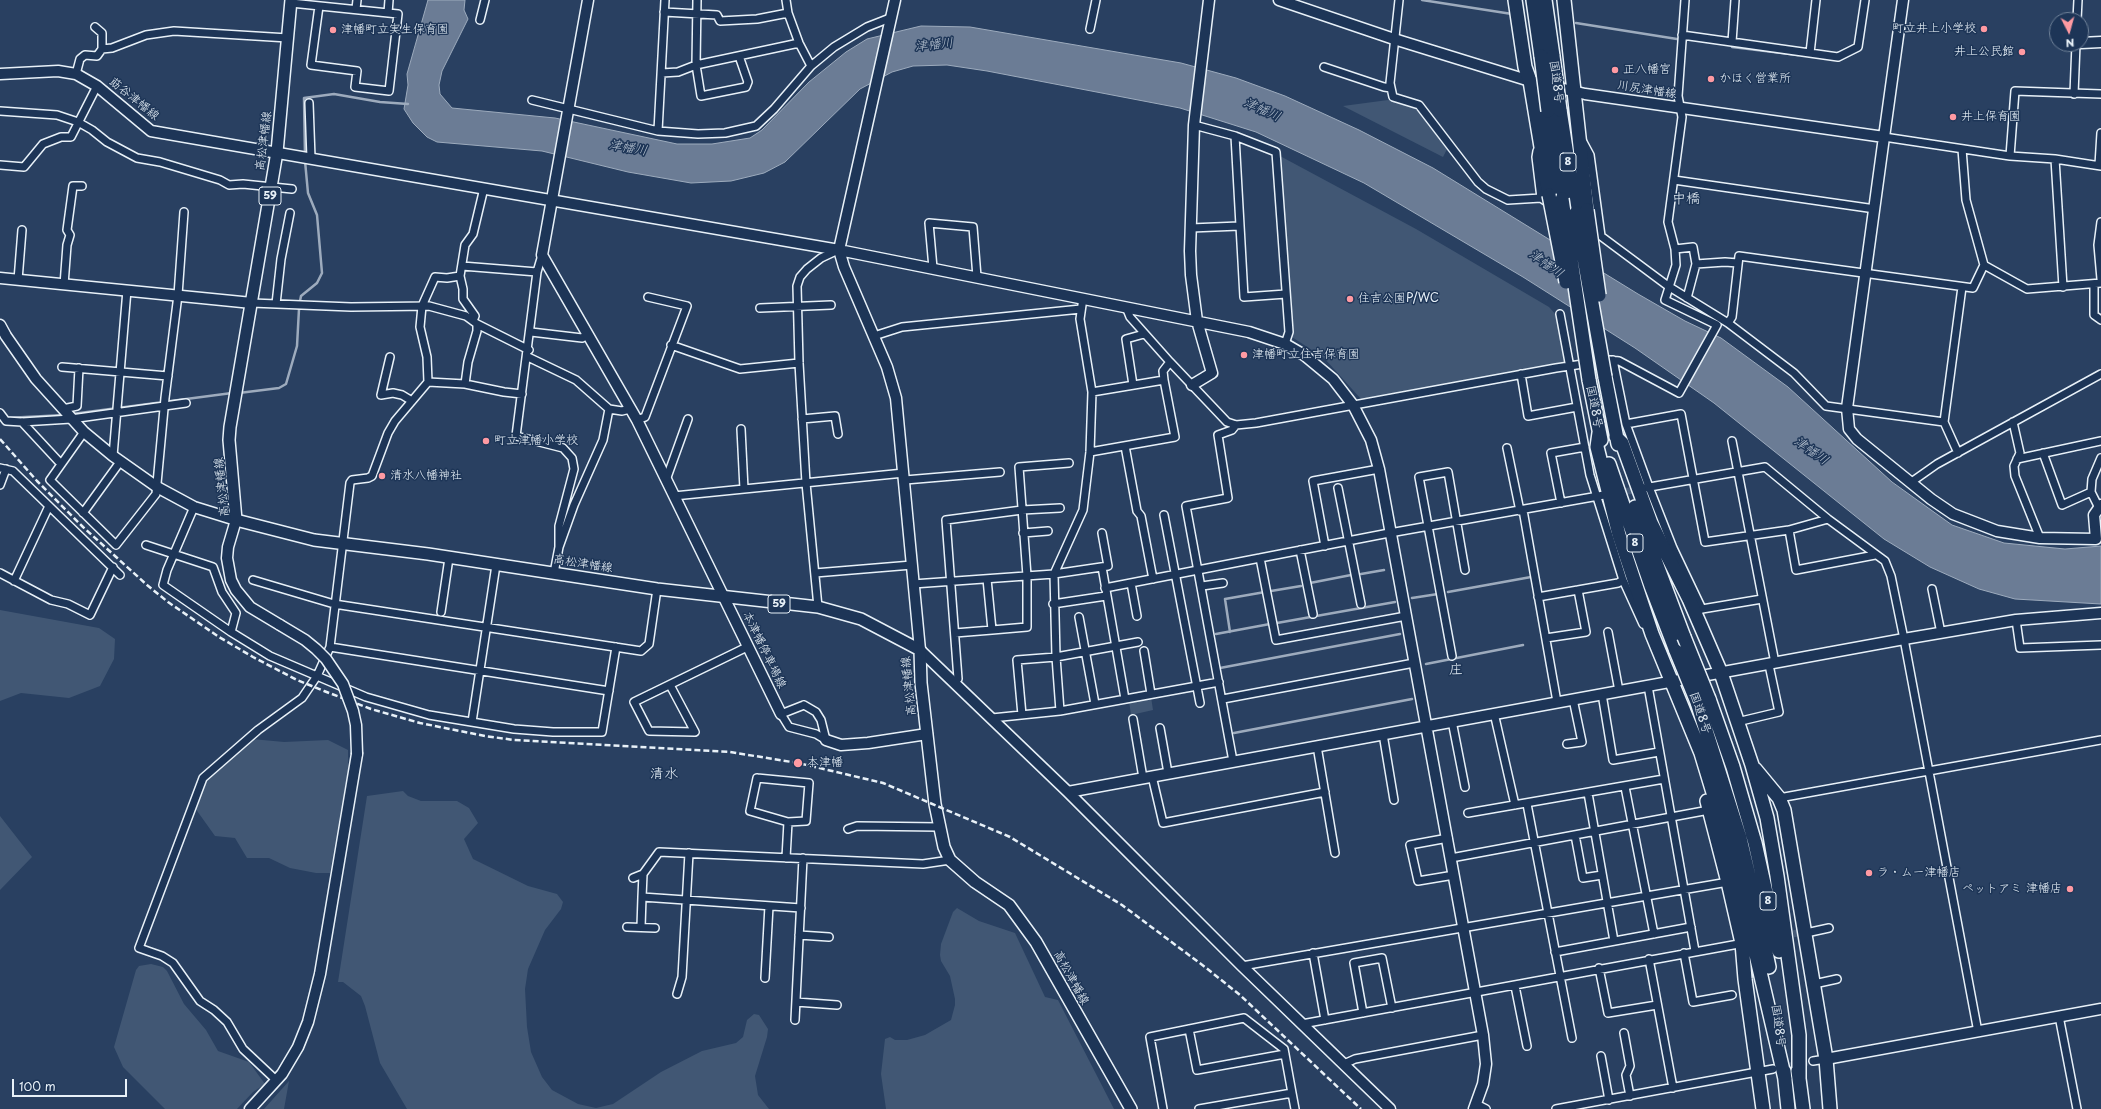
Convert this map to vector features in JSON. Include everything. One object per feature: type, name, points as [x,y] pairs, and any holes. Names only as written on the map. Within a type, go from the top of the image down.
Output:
[{"type":"highway","points":[[1515,0],[1525,67],[1530,81],[1551,198]]},
{"type":"highway","name":"国道8号","points":[[1533,0],[1547,56]]},
{"type":"highway","name":"国道8号","points":[[1544,0],[1547,56],[1554,111],[1581,212],[1597,330],[1616,437],[1634,504],[1684,637],[1703,701],[1758,914],[1774,991],[1788,1109]]},
{"type":"highway","points":[[1564,0],[1574,91],[1581,212]]},
{"type":"highway","name":"国道8号","points":[[1554,111],[1551,198],[1570,304],[1574,315],[1582,325],[1589,380],[1599,433],[1633,536],[1676,651],[1703,701],[1732,767],[1755,843],[1784,979],[1803,1109]]},
{"type":"highway","name":"8","points":[[1599,433],[1597,447],[1619,535],[1653,635],[1701,753],[1735,865],[1785,1079]]},
{"type":"highway","name":"8","points":[[1616,437],[1622,443],[1651,523],[1698,610],[1752,765],[1766,818],[1777,876],[1799,1035],[1799,1078]]},
{"type":"highway","name":"8","points":[[1684,712],[1684,721],[1744,943],[1745,979],[1763,1109]]},
{"type":"highway","name":"8","points":[[1752,765],[1779,798],[1784,810],[1798,859],[1803,932],[1814,984],[1826,1059],[1830,1109]]},
{"type":"main road","name":"高松津幡線","points":[[291,1],[278,152],[229,440],[236,520],[314,540],[449,558],[657,589],[818,607],[861,619],[920,650],[927,734],[939,827],[950,860],[974,882],[1009,905],[1036,942],[1131,1109]]},
{"type":"street","points":[[356,10],[357,0]]},
{"type":"street","points":[[388,13],[389,0]]},
{"type":"street","points":[[480,20],[485,0]]},
{"type":"street","points":[[559,547],[559,526],[573,476],[574,463],[569,453],[563,448],[516,436],[531,332],[537,272],[554,200],[557,168],[588,0]]},
{"type":"street","points":[[658,131],[665,0]]},
{"type":"street","points":[[697,0],[696,65],[701,96],[746,87],[748,82],[739,56]]},
{"type":"street","points":[[786,0],[788,14],[799,43],[811,66]]},
{"type":"street","points":[[895,0],[839,250],[844,267],[887,367],[896,398],[905,476],[913,584],[920,650],[1068,792],[1242,966],[1390,1109]]},
{"type":"street","points":[[1090,29],[1096,0]]},
{"type":"street","points":[[1192,385],[1212,373],[1196,321],[1191,275],[1194,122],[1209,0]]},
{"type":"street","name":"川尻津幡線","points":[[1279,0],[1394,39],[1530,81],[1574,91],[1680,108],[1884,137]]},
{"type":"street","points":[[1399,0],[1394,39],[1391,88],[1393,97],[1419,105],[1478,182],[1486,189],[1508,200],[1551,198],[1668,286],[1728,323],[1794,373],[1826,406],[1944,422]]},
{"type":"street","points":[[1126,307],[1130,317],[1170,362],[1227,422],[1236,425],[1256,423],[1521,374],[1613,360],[1619,361],[1680,393],[1717,325],[1665,300],[1668,286],[1676,265],[1675,249],[1668,222],[1682,117],[1678,96],[1685,0]]},
{"type":"street","points":[[1732,42],[1735,0]]},
{"type":"street","points":[[1810,53],[1816,0]]},
{"type":"street","points":[[1682,35],[1838,57],[1858,47],[1865,0]]},
{"type":"street","points":[[1903,0],[1847,408],[1849,429],[1857,439],[1910,483],[1953,514],[1975,524],[2004,533],[2040,538],[2099,539],[2094,515],[2100,505],[2091,492],[2092,479],[2101,458]]},
{"type":"street","points":[[2077,12],[2078,0]]},
{"type":"street","points":[[291,1],[319,6],[398,14],[388,91],[355,87],[357,71],[311,65],[319,6]]},
{"type":"street","points":[[664,12],[716,16],[720,21],[757,19],[788,14]]},
{"type":"street","points":[[532,100],[658,131],[698,134],[725,133],[756,126],[774,109],[811,66],[834,48],[867,27],[890,21]]},
{"type":"street","points":[[76,74],[80,59],[85,55],[97,56],[102,49],[102,33],[95,27]]},
{"type":"street","points":[[102,49],[112,48],[146,35],[174,32],[288,38]]},
{"type":"street","points":[[2089,43],[2101,42]]},
{"type":"street","points":[[662,72],[678,72],[696,65],[799,43]]},
{"type":"street","points":[[2074,94],[2076,52]]},
{"type":"street","points":[[1324,66],[1384,87],[1391,88]]},
{"type":"street","name":"莇谷津幡線","points":[[0,74],[58,71],[76,74],[97,86],[151,131],[839,250],[1083,298],[1249,332],[1285,344],[1321,368],[1342,389],[1353,405],[1371,440],[1379,468],[1484,1035],[1486,1050],[1485,1072],[1481,1095],[1475,1106]]},
{"type":"street","points":[[0,165],[24,167],[44,144],[61,137],[71,137],[97,86]]},
{"type":"street","points":[[2010,156],[2015,91],[2101,94]]},
{"type":"street","points":[[306,158],[309,103]]},
{"type":"street","points":[[0,111],[57,115],[78,122],[92,130],[107,142],[137,158],[167,164],[220,180],[228,185],[243,184],[292,189]]},
{"type":"street","points":[[1194,122],[1276,152],[1289,332],[1285,344]]},
{"type":"street","points":[[1577,131],[1590,155],[1601,236]]},
{"type":"street","points":[[1884,137],[2010,156],[2055,159],[2100,166],[2101,133]]},
{"type":"street","points":[[1235,136],[1244,297],[1286,294]]},
{"type":"street","points":[[1728,323],[1732,317],[1739,256],[1973,288],[1984,265],[1966,200],[1962,149]]},
{"type":"street","points":[[2055,159],[2063,287]]},
{"type":"street","points":[[1674,180],[1875,209]]},
{"type":"street","points":[[64,285],[67,245],[70,235],[67,230],[73,186],[82,186]]},
{"type":"street","points":[[466,384],[468,362],[477,331],[475,316],[463,299],[463,289],[460,276],[465,245],[473,234],[484,188]]},
{"type":"street","points":[[84,432],[50,480],[116,545],[156,494],[164,403],[178,294],[184,212]]},
{"type":"street","points":[[276,304],[281,259],[290,213]]},
{"type":"street","points":[[933,268],[929,222],[973,226],[977,277]]},
{"type":"street","points":[[2101,222],[2098,245],[2101,278]]},
{"type":"street","points":[[1191,228],[1239,226]]},
{"type":"street","points":[[18,280],[22,230]]},
{"type":"street","points":[[1675,249],[1693,247],[1696,264],[1687,298]]},
{"type":"street","points":[[818,607],[806,483],[799,363],[797,286],[800,277],[807,269],[821,258],[839,250]]},
{"type":"street","name":"本津幡停車場線","points":[[542,255],[637,420],[781,714]]},
{"type":"street","points":[[1696,264],[1725,262],[1738,263]]},
{"type":"street","points":[[1984,265],[2028,289],[2098,284],[2094,315],[2101,320]]},
{"type":"street","points":[[462,266],[537,272]]},
{"type":"street","points":[[276,1080],[243,1049],[227,1022],[214,1010],[200,1001],[173,964],[162,956],[139,948],[203,778],[258,730],[302,698],[317,676],[330,647],[334,604],[350,483],[352,480],[372,476],[388,433],[395,422],[428,382],[427,357],[420,327],[422,306],[435,278],[460,276]]},
{"type":"street","points":[[0,278],[64,285],[178,294],[252,303],[366,308],[429,306],[466,316],[576,380],[610,410],[630,409]]},
{"type":"street","points":[[1958,452],[1944,422],[1962,287]]},
{"type":"street","points":[[83,513],[116,459],[117,409],[127,290]]},
{"type":"street","points":[[637,420],[645,417],[687,306],[648,297]]},
{"type":"street","points":[[1060,711],[1053,604],[1054,574],[1083,510],[1090,452],[1092,392],[1080,319],[1083,298]]},
{"type":"street","points":[[760,308],[831,305]]},
{"type":"street","points":[[874,336],[902,327],[1081,310]]},
{"type":"street","points":[[1560,314],[1590,475],[1600,496],[1623,580],[1649,636],[1653,635]]},
{"type":"street","points":[[0,325],[36,379],[84,432],[116,459],[157,487],[194,507],[236,520],[228,547],[228,569],[231,580],[242,599],[250,607],[305,640],[326,659],[343,684],[353,711],[357,732],[357,754],[320,974],[308,1022],[298,1047],[276,1080],[250,1109]]},
{"type":"street","points":[[531,332],[582,338],[588,335]]},
{"type":"street","points":[[1134,385],[1126,339],[1144,334]]},
{"type":"street","points":[[672,345],[740,369],[799,363]]},
{"type":"street","points":[[390,357],[381,395],[393,393],[412,401]]},
{"type":"street","points":[[1613,360],[1626,424],[1646,488],[1674,548],[1698,610],[1762,599]]},
{"type":"street","points":[[1090,452],[1175,437],[1164,380],[1164,371],[1170,362]]},
{"type":"street","points":[[62,367],[168,376]]},
{"type":"street","points":[[67,414],[77,406],[79,368]]},
{"type":"street","points":[[1521,374],[1528,416],[1577,407]]},
{"type":"street","points":[[1910,483],[1937,464],[1958,452],[2101,374]]},
{"type":"street","points":[[1092,392],[1164,380]]},
{"type":"street","points":[[428,382],[466,384],[522,394]]},
{"type":"street","points":[[2,416],[10,423],[67,414],[164,403],[186,403]]},
{"type":"street","points":[[554,573],[559,547],[574,505],[603,440],[610,410]]},
{"type":"street","points":[[1626,424],[1681,414],[1705,542],[1788,530],[1828,519]]},
{"type":"street","points":[[802,418],[835,416],[838,434]]},
{"type":"street","points":[[666,480],[688,419]]},
{"type":"street","points":[[22,422],[61,464]]},
{"type":"street","points":[[2013,422],[2020,452],[2014,466],[2016,476],[2040,538]]},
{"type":"street","points":[[1233,761],[1223,699],[1186,506],[1228,498],[1218,435],[1232,430],[1236,425]]},
{"type":"street","points":[[741,430],[744,489]]},
{"type":"street","points":[[1732,441],[1762,599],[1779,712],[1737,722]]},
{"type":"street","points":[[2017,459],[2101,441]]},
{"type":"street","points":[[1125,446],[1137,511],[1141,516],[1153,579]]},
{"type":"street","points":[[1561,503],[1551,454],[1585,447]]},
{"type":"street","points":[[1507,448],[1538,597],[1557,702]]},
{"type":"street","points":[[2043,453],[2062,505],[2091,492]]},
{"type":"street","points":[[954,633],[1027,627],[1027,576],[1018,467],[1069,462]]},
{"type":"street","points":[[1646,488],[1765,467],[1828,519],[1885,561],[1891,576],[1904,639],[1978,1032]]},
{"type":"street","points":[[1325,546],[1313,481],[1379,468]]},
{"type":"street","points":[[0,486],[3,469],[13,471],[120,575]]},
{"type":"street","points":[[674,496],[806,483],[905,476],[1000,472]]},
{"type":"street","points":[[1452,656],[1419,477],[1448,472],[1465,570]]},
{"type":"street","points":[[1338,488],[1350,541],[1361,604]]},
{"type":"street","points":[[1105,588],[1391,533],[1600,496]]},
{"type":"street","points":[[14,581],[49,506]]},
{"type":"street","points":[[194,507],[174,555],[164,585],[231,632],[270,656],[366,697],[429,715],[514,729],[546,732],[602,732],[616,647]]},
{"type":"street","points":[[954,682],[958,679],[946,520],[1022,510],[1060,508]]},
{"type":"street","points":[[1164,515],[1200,703]]},
{"type":"street","points":[[1788,530],[1796,570],[1875,555]]},
{"type":"street","points":[[1023,533],[1048,532]]},
{"type":"street","points":[[913,584],[1054,574],[1108,566],[1106,541],[1102,533]]},
{"type":"street","points":[[146,545],[214,568],[222,592],[236,613],[231,632]]},
{"type":"street","points":[[1300,550],[1313,614]]},
{"type":"street","points":[[441,612],[449,558]]},
{"type":"street","points":[[1260,558],[1276,640],[1406,616]]},
{"type":"street","points":[[472,722],[496,565]]},
{"type":"street","points":[[815,574],[912,565]]},
{"type":"street","points":[[1102,567],[1125,699]]},
{"type":"street","points":[[0,573],[51,600],[68,604],[90,615],[113,568]]},
{"type":"street","points":[[987,579],[992,630]]},
{"type":"street","points":[[253,580],[334,604],[641,651],[649,644],[657,589]]},
{"type":"street","points":[[1538,597],[1618,583],[1623,580]]},
{"type":"street","points":[[1131,583],[1137,616]]},
{"type":"street","points":[[1202,586],[1223,583]]},
{"type":"street","points":[[1932,589],[1941,633]]},
{"type":"street","points":[[1546,638],[1586,632],[1578,590]]},
{"type":"street","points":[[1053,604],[1106,596]]},
{"type":"street","points":[[1068,792],[1427,725],[1904,639],[2016,620],[2101,613]]},
{"type":"street","points":[[1078,617],[1086,651],[1095,704]]},
{"type":"street","points":[[2016,620],[2020,648],[2101,645]]},
{"type":"street","points":[[1608,632],[1619,691]]},
{"type":"street","points":[[1022,715],[1017,660],[1056,657],[1138,642]]},
{"type":"street","points":[[330,647],[609,691]]},
{"type":"street","points":[[670,685],[695,732],[649,731],[634,702],[747,647]]},
{"type":"street","points":[[1144,651],[1151,694]]},
{"type":"street","points":[[1223,699],[1414,663]]},
{"type":"street","points":[[992,718],[1060,711],[1219,682]]},
{"type":"street","points":[[1648,686],[1695,951]]},
{"type":"street","points":[[1602,694],[1613,760],[1659,752]]},
{"type":"street","points":[[1567,744],[1582,742],[1573,699]]},
{"type":"street","points":[[826,740],[821,720],[816,712],[804,705],[781,714],[789,727],[816,734],[826,740],[841,745],[868,743],[927,734]]},
{"type":"street","points":[[1494,713],[1515,806]]},
{"type":"street","points":[[1133,718],[1148,777],[1163,823],[1325,792]]},
{"type":"street","points":[[1452,721],[1465,787]]},
{"type":"street","points":[[1160,728],[1168,773]]},
{"type":"street","points":[[1383,734],[1394,800]]},
{"type":"street","points":[[1779,798],[2101,740]]},
{"type":"street","points":[[1317,746],[1335,853]]},
{"type":"street","points":[[757,778],[808,784],[806,821],[788,822],[750,812],[757,778]]},
{"type":"street","points":[[1468,813],[1528,804],[1664,779]]},
{"type":"street","points":[[1625,787],[1654,934]]},
{"type":"street","points":[[1588,793],[1614,941]]},
{"type":"street","points":[[1528,804],[1572,1038]]},
{"type":"street","points":[[1451,858],[1709,810]]},
{"type":"street","points":[[786,858],[788,822]]},
{"type":"street","points":[[848,828],[857,826],[939,827]]},
{"type":"street","points":[[1575,836],[1583,878],[1602,875]]},
{"type":"street","points":[[1448,838],[1410,845],[1418,881],[1454,875]]},
{"type":"street","points":[[641,927],[643,874],[659,852],[923,864],[950,860]]},
{"type":"street","points":[[677,994],[682,978],[690,853]]},
{"type":"street","points":[[795,1020],[803,858]]},
{"type":"street","points":[[632,878],[643,874]]},
{"type":"street","points":[[1242,966],[1728,882]]},
{"type":"street","points":[[642,897],[801,908]]},
{"type":"street","points":[[764,978],[769,906]]},
{"type":"street","points":[[628,927],[655,928]]},
{"type":"street","points":[[1555,952],[1691,927]]},
{"type":"street","points":[[1803,932],[1829,928]]},
{"type":"street","points":[[799,935],[829,937]]},
{"type":"street","points":[[1302,1024],[1555,979],[1560,975],[1744,943]]},
{"type":"street","points":[[1314,953],[1325,1020]]},
{"type":"street","points":[[1684,953],[1693,1002],[1732,995]]},
{"type":"street","points":[[1363,1013],[1354,963],[1382,958],[1392,1008]]},
{"type":"street","points":[[1649,959],[1673,1088]]},
{"type":"street","points":[[1599,968],[1608,1013],[1657,1005]]},
{"type":"street","points":[[1814,984],[1837,979]]},
{"type":"street","points":[[1515,986],[1527,1046]]},
{"type":"street","points":[[796,1002],[837,1005]]},
{"type":"street","points":[[1813,1061],[2101,1009]]},
{"type":"street","points":[[2059,1016],[2076,1109]]},
{"type":"street","points":[[1163,1109],[1150,1037],[1244,1018],[1284,1049],[1295,1109]]},
{"type":"street","points":[[1189,1029],[1197,1070],[1285,1054]]},
{"type":"street","points":[[1624,1033],[1630,1066],[1626,1075],[1630,1096]]},
{"type":"street","points":[[1344,1064],[1355,1059],[1484,1035]]},
{"type":"street","points":[[1601,1056],[1609,1100]]},
{"type":"street","points":[[1556,1109],[1759,1073],[1773,1069]]},
{"type":"street","points":[[1199,1109],[1292,1093]]},
{"type":"street","points":[[1475,1106],[1486,1109]]},
{"type":"shaded area","points":[[1388,100],[1415,107],[1448,147],[1443,157],[1343,106]]},
{"type":"shaded area","points":[[1280,156],[1416,229],[1549,307],[1557,316],[1565,363],[1361,399],[1324,358],[1292,337]]},
{"type":"shaded area","points":[[0,610],[99,628],[115,639],[114,659],[100,686],[69,698],[21,693],[0,701]]},
{"type":"shaded area","points":[[1151,697],[1153,710],[1131,715],[1129,701]]},
{"type":"shaded area","points":[[252,739],[284,742],[328,740],[348,750],[348,770],[330,873],[316,873],[290,868],[269,858],[247,858],[235,838],[215,836],[195,808],[206,779]]},
{"type":"shaded area","points":[[403,791],[408,796],[421,801],[457,801],[469,808],[478,823],[464,839],[473,859],[528,886],[557,894],[563,902],[561,909],[545,930],[528,969],[525,989],[527,1027],[531,1052],[542,1077],[552,1090],[578,1104],[596,1108],[613,1104],[661,1072],[702,1051],[736,1043],[743,1037],[747,1020],[754,1014],[759,1015],[768,1029],[755,1076],[758,1095],[769,1109],[407,1109],[380,1063],[361,996],[343,982],[338,982],[367,796]]},
{"type":"shaded area","points":[[0,816],[32,857],[0,890]]},
{"type":"shaded area","points":[[957,908],[979,921],[1015,933],[1045,997],[1058,1000],[1114,1109],[886,1109],[881,1074],[885,1039],[890,1037],[895,1040],[907,1040],[925,1035],[951,1020],[955,999],[950,976],[941,961],[940,955],[941,944],[953,912]]},
{"type":"shaded area","points":[[151,964],[163,967],[167,971],[184,1004],[206,1030],[218,1051],[249,1062],[265,1084],[253,1092],[237,1109],[165,1109],[123,1067],[114,1047],[136,970],[139,966]]},
{"type":"shaded area","points":[[289,1081],[284,1109],[264,1109]]},
{"type":"water","name":"津幡川","points":[[428,0],[465,0],[464,10],[468,19],[442,71],[439,85],[440,94],[452,108],[555,118],[677,144],[712,144],[750,138],[762,130],[809,82],[846,52],[867,39],[921,26],[970,27],[1181,63],[1236,78],[1285,96],[1359,130],[1433,168],[1638,294],[1685,321],[1721,338],[1788,387],[1892,482],[1952,525],[2004,543],[2065,549],[2101,546],[2101,604],[2015,599],[1979,589],[1930,567],[1884,539],[1714,403],[1635,348],[1523,277],[1364,183],[1256,132],[1180,108],[987,71],[947,65],[913,66],[892,72],[860,89],[785,162],[764,173],[731,181],[691,183],[628,172],[542,151],[437,142],[427,137],[413,123],[404,109],[408,85],[407,74]]},
{"type":"waterway","points":[[1422,0],[1512,14]]},
{"type":"waterway","points":[[1576,23],[1677,39]]},
{"type":"waterway","points":[[1732,47],[1798,55]]},
{"type":"waterway","points":[[305,156],[304,98],[334,94],[380,102],[408,104]]},
{"type":"waterway","points":[[300,301],[301,296],[317,283],[322,273],[317,215],[308,193],[305,161]]},
{"type":"waterway","points":[[239,393],[279,388],[286,384],[297,346],[299,309]]},
{"type":"waterway","points":[[72,414],[232,393]]},
{"type":"waterway","points":[[6,418],[65,415]]},
{"type":"waterway","points":[[1361,574],[1384,570]]},
{"type":"waterway","points":[[1310,583],[1351,575]]},
{"type":"waterway","points":[[1448,592],[1531,577]]},
{"type":"waterway","points":[[1271,591],[1301,586]]},
{"type":"waterway","points":[[1230,632],[1225,599],[1265,592]]},
{"type":"waterway","points":[[1412,598],[1438,594]]},
{"type":"waterway","points":[[1277,623],[1395,602]]},
{"type":"waterway","points":[[1216,634],[1270,624]]},
{"type":"waterway","points":[[1220,668],[1400,634]]},
{"type":"waterway","points":[[1426,664],[1523,645]]},
{"type":"waterway","points":[[1234,733],[1412,699]]},
{"type":"tunnel","points":[[1616,493],[1642,489]]},
{"type":"tunnel","points":[[1783,936],[1797,933]]},
{"type":"tunnel","points":[[1780,1068],[1813,1061]]},
{"type":"railway","points":[[0,439],[37,481],[83,527],[168,602],[219,637],[253,657],[297,680],[324,691],[371,709],[420,723],[485,736],[514,740],[730,752],[798,763],[883,783],[1010,837],[1122,905],[1205,967],[1240,995],[1361,1109]]},
{"type":"place","name":"町立井上小学校","points":[[1984,29]]},
{"type":"place","name":"津幡町立実生保育園","points":[[333,30]]},
{"type":"place","name":"井上公民館","points":[[2022,52]]},
{"type":"place","name":"正八幡宮","points":[[1615,70]]},
{"type":"place","name":"かほく営業所","points":[[1711,79]]},
{"type":"place","name":"井上保育園","points":[[1953,117]]},
{"type":"place","name":"住吉公園P/WC","points":[[1350,299]]},
{"type":"place","name":"津幡町立住吉保育園","points":[[1244,355]]},
{"type":"place","name":"町立津幡小学校","points":[[486,441]]},
{"type":"place","name":"清水八幡神社","points":[[382,476]]},
{"type":"place","name":"本津幡","points":[[798,763]]},
{"type":"place","name":"ラ・ムー津幡店","points":[[1869,873]]},
{"type":"place","name":"ペットアミ 津幡店","points":[[2070,889]]},
{"type":"district","name":"中橋","points":[[1686,199]]},
{"type":"district","name":"庄","points":[[1456,670]]},
{"type":"district","name":"清水","points":[[664,774]]}]
